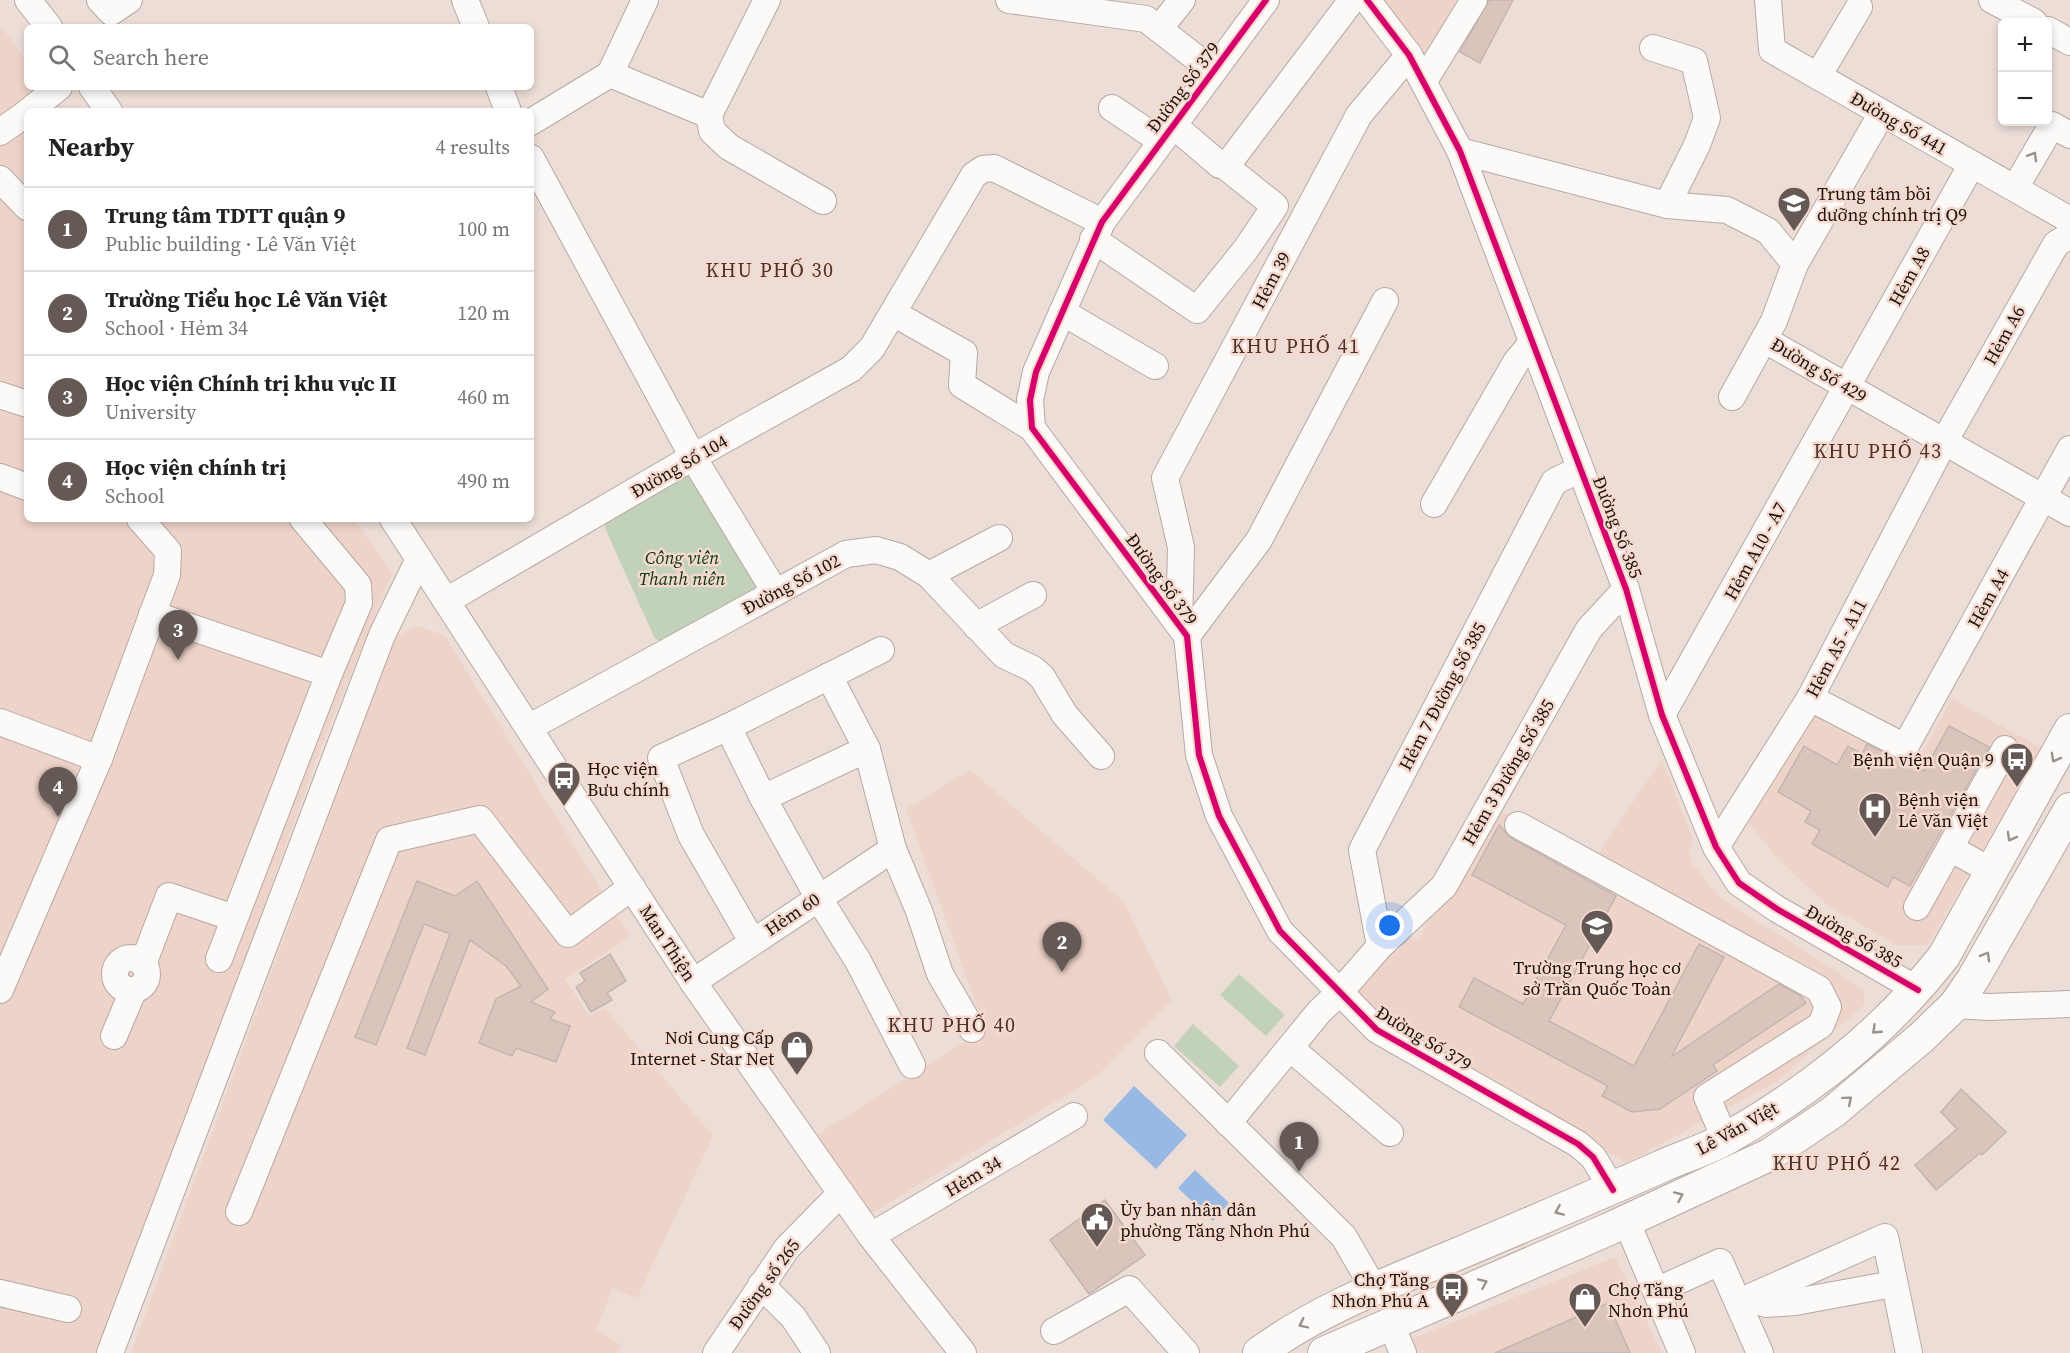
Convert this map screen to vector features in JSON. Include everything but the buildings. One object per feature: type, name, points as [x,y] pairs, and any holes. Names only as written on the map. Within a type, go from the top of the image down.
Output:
[{"type":"main road","name":"Lê Văn Việt","points":[[1259,1353],[1287,1332],[1374,1289],[1613,1190],[1725,1139],[1816,1082],[1918,990],[1944,956],[2070,730]]},
{"type":"main road","name":"Lê Văn Việt","points":[[1324,1353],[1769,1155],[1842,1105],[1922,1037],[1954,1005],[1973,979],[2070,808]]},
{"type":"main road","points":[[1918,990],[1954,1005]]},
{"type":"main road","points":[[1613,1190],[1626,1220]]},
{"type":"main road","points":[[1374,1289],[1390,1322]]},
{"type":"street","points":[[100,0],[111,12],[129,0]]},
{"type":"street","points":[[465,0],[475,24]]},
{"type":"street","points":[[534,120],[610,74],[645,0]]},
{"type":"street","points":[[767,0],[709,115],[712,131],[729,147],[823,201]]},
{"type":"street","points":[[1009,0],[1146,19],[1213,71]]},
{"type":"street","points":[[1159,29],[1182,0]]},
{"type":"street","name":"Đường Số 379","points":[[1266,0],[1098,230],[1036,372],[1030,400],[1032,428],[1183,630],[1199,755],[1219,816],[1280,931],[1365,1021],[1578,1144],[1593,1157],[1613,1190]]},
{"type":"street","points":[[1225,166],[1352,0]]},
{"type":"street","name":"Đường Số 385","points":[[1367,0],[1409,55],[1425,81],[1460,151],[1531,344],[1626,589],[1662,716],[1716,847],[1739,883],[1777,909],[1918,990]]},
{"type":"street","points":[[1425,81],[1474,0]]},
{"type":"street","name":"Đường Số 441","points":[[1768,0],[1772,50],[2070,220]]},
{"type":"street","points":[[1992,0],[2026,18]]},
{"type":"street","points":[[1818,76],[1859,7]]},
{"type":"street","points":[[2052,32],[2070,42]]},
{"type":"street","points":[[1653,48],[1694,61],[1707,118],[1697,145],[1667,204]]},
{"type":"street","name":"Hẻm 39","points":[[1183,630],[1181,547],[1165,478],[1359,115],[1409,55]]},
{"type":"street","points":[[610,74],[709,115]]},
{"type":"street","points":[[33,108],[54,90]]},
{"type":"street","points":[[94,90],[107,108]]},
{"type":"street","points":[[500,90],[507,108]]},
{"type":"street","points":[[1032,428],[962,385],[964,353],[892,313],[974,175],[984,169],[994,168],[1098,230],[1197,309],[1246,249],[1275,206],[1225,166],[1167,133],[1112,108]]},
{"type":"street","name":"Đường Số 429","points":[[1882,113],[1795,264],[1765,340],[2070,513]]},
{"type":"street","points":[[0,132],[24,115]]},
{"type":"street","points":[[2014,188],[2052,124],[2070,135]]},
{"type":"street","points":[[1460,151],[1667,204],[1727,210],[1768,231],[1795,264]]},
{"type":"street","points":[[534,164],[693,457],[775,592]]},
{"type":"street","name":"Hẻm A8","points":[[1847,387],[1972,164]]},
{"type":"street","points":[[0,179],[24,204]]},
{"type":"street","name":"Hẻm A6","points":[[1944,442],[2056,244],[2070,235]]},
{"type":"street","points":[[1183,630],[1258,540],[1385,301]]},
{"type":"street","points":[[1062,312],[1155,366]]},
{"type":"street","name":"Đường Số 104","points":[[448,600],[693,457],[851,369],[872,348],[892,313]]},
{"type":"street","points":[[1732,398],[1765,340]]},
{"type":"street","points":[[1434,504],[1516,362],[1531,344]]},
{"type":"street","name":"Hẻm A10 - A7","points":[[1662,716],[1847,387]]},
{"type":"street","points":[[0,395],[24,403]]},
{"type":"street","name":"Hẻm A5 - A11","points":[[1716,847],[1810,698],[1944,442]]},
{"type":"street","name":"Hẻm A4","points":[[1810,698],[1905,747],[2070,449]]},
{"type":"street","name":"Hẻm 7 Đường Số 385","points":[[1380,946],[1362,850],[1554,482],[1580,469]]},
{"type":"street","points":[[0,477],[24,486]]},
{"type":"street","points":[[0,990],[99,759],[167,575],[168,551],[143,522]]},
{"type":"street","points":[[219,959],[329,674],[359,603],[358,585],[306,522]]},
{"type":"street","name":"Man Thiện","points":[[395,522],[530,726],[693,982],[872,1236],[963,1353]]},
{"type":"street","points":[[928,575],[999,538]]},
{"type":"street","name":"Đường Số 102","points":[[530,726],[846,554],[876,550],[900,557],[928,575],[1004,655],[1033,669],[1042,677],[1065,714],[1101,756]]},
{"type":"street","points":[[110,1353],[382,635],[419,559]]},
{"type":"street","name":"Hẻm 3 Đường Số 385","points":[[1228,1123],[1290,1048],[1380,946],[1443,886],[1589,629],[1626,589]]},
{"type":"street","points":[[976,626],[1033,595]]},
{"type":"street","points":[[152,614],[329,674]]},
{"type":"street","points":[[753,941],[691,835],[661,758],[881,650]]},
{"type":"street","points":[[829,676],[867,749],[893,849],[919,911],[940,974],[972,1029]]},
{"type":"street","points":[[0,722],[99,759]]},
{"type":"street","points":[[728,727],[763,798],[818,897],[858,961],[912,1065]]},
{"type":"street","points":[[763,798],[867,749]]},
{"type":"street","points":[[1917,907],[1952,849],[2005,749]]},
{"type":"street","points":[[239,1212],[389,840],[480,819],[568,934],[632,886]]},
{"type":"street","points":[[1518,825],[1819,989],[1828,1007],[1821,1025],[1707,1096],[1725,1139]]},
{"type":"street","name":"Hẻm 60","points":[[693,982],[893,849]]},
{"type":"street","points":[[1952,849],[1991,871]]},
{"type":"street","points":[[142,964],[169,896],[234,918]]},
{"type":"street","points":[[114,1036],[133,991],[146,981],[147,974],[142,964],[131,958],[107,965],[119,986],[133,991]]},
{"type":"street","points":[[1954,1005],[1989,1007],[2070,1004]]},
{"type":"street","points":[[1290,1048],[1390,1133]]},
{"type":"street","points":[[1158,1053],[1344,1237],[1374,1289]]},
{"type":"street","name":"Hẻm 34","points":[[872,1236],[1074,1116]]},
{"type":"street","name":"Đường số 265","points":[[716,1353],[787,1248],[841,1193]]},
{"type":"street","points":[[1626,1220],[1682,1353]]},
{"type":"street","points":[[1744,1300],[1885,1237],[1909,1353]]},
{"type":"street","points":[[1656,1291],[1720,1262],[1744,1300],[1760,1353]]},
{"type":"street","points":[[1744,1300],[1766,1304],[1795,1302],[1893,1284]]},
{"type":"street","points":[[761,1285],[793,1317],[817,1353]]},
{"type":"street","points":[[1054,1331],[1129,1289],[1186,1353]]},
{"type":"street","points":[[0,1293],[68,1309]]},
{"type":"street","points":[[1390,1322],[1403,1353]]},
{"type":"shaded area","points":[[1381,0],[1457,0],[1425,57]]},
{"type":"shaded area","points":[[2,28],[24,57],[24,90],[49,90],[63,108],[24,108],[24,522],[356,522],[392,573],[321,747],[102,1353],[0,1353],[0,30]]},
{"type":"shaded area","points":[[419,626],[445,636],[630,937],[565,979],[589,1016],[605,1008],[713,1136],[637,1298],[613,1288],[596,1329],[621,1345],[617,1353],[131,1353],[384,666],[397,636]]},
{"type":"shaded area","name":"Bệnh viện Lê Văn Việt","points":[[1952,699],[2041,748],[1928,945],[1896,945],[1827,905],[1776,857],[1746,820],[1817,706],[1917,762]]},
{"type":"shaded area","name":"Trường Trung học cơ sở Trần Quốc Toản","points":[[1662,759],[1693,840],[1689,851],[1692,863],[1719,897],[1838,972],[1864,992],[1864,1005],[1776,1082],[1626,1163],[1386,1026],[1354,994],[1400,932],[1418,939],[1498,809],[1593,862]]},
{"type":"shaded area","points":[[970,770],[1124,902],[1172,1000],[1096,1077],[862,1219],[807,1141],[985,1029],[906,809]]},
{"type":"shaded area","points":[[1615,1257],[1662,1353],[1415,1353],[1409,1340]]},
{"type":"green space","name":"Công viên Thanh niên","points":[[680,475],[692,478],[756,586],[752,594],[662,641],[655,639],[605,528],[604,520]]},
{"type":"green space","points":[[1239,974],[1285,1015],[1266,1036],[1220,995]]},
{"type":"green space","points":[[1193,1024],[1239,1066],[1220,1087],[1174,1046]]},
{"type":"water","points":[[1134,1086],[1187,1135],[1156,1169],[1103,1120]]},
{"type":"water","points":[[1195,1170],[1229,1203],[1213,1221],[1178,1188]]},
{"type":"cycle path","points":[[1266,0],[1102,222],[1036,372],[1030,400],[1032,428],[1187,636],[1199,755],[1219,816],[1280,931],[1377,1030],[1578,1144],[1593,1157],[1613,1190]]},
{"type":"cycle path","points":[[1367,0],[1409,55],[1460,151],[1626,589],[1662,715],[1716,847],[1739,883],[1777,909],[1918,990]]},
{"type":"place","name":"Trung tâm bồi dưỡng chính trị Q9","points":[[1794,232]]},
{"type":"place","name":"Học viện Chính trị khu vực II","points":[[178,660]]},
{"type":"place","name":"Bệnh viện Quận 9","points":[[2017,788]]},
{"type":"place","name":"Học viện Bưu chính","points":[[564,807]]},
{"type":"place","name":"Học viện chính trị","points":[[58,817]]},
{"type":"place","name":"Bệnh viện Lê Văn Việt","points":[[1875,838]]},
{"type":"place","name":"Trường Trung học cơ sở Trần Quốc Toản","points":[[1597,955]]},
{"type":"place","name":"Trường Tiểu học Lê Văn Việt","points":[[1062,972]]},
{"type":"place","name":"Nơi Cung Cấp Internet - Star Net","points":[[797,1076]]},
{"type":"place","name":"Trung tâm TDTT quận 9","points":[[1299,1172]]},
{"type":"place","name":"Ủy ban nhân dân phường Tăng Nhơn Phú","points":[[1097,1248]]},
{"type":"place","name":"Chợ Tăng Nhơn Phú A","points":[[1452,1318]]},
{"type":"place","name":"Chợ Tăng Nhơn Phú","points":[[1585,1328]]},
{"type":"district","name":"KHU PHỐ 30","points":[[770,270]]},
{"type":"district","name":"KHU PHỐ 41","points":[[1296,346]]},
{"type":"district","name":"KHU PHỐ 43","points":[[1878,451]]},
{"type":"district","name":"KHU PHỐ 40","points":[[952,1025]]},
{"type":"district","name":"KHU PHỐ 42","points":[[1837,1163]]}]
